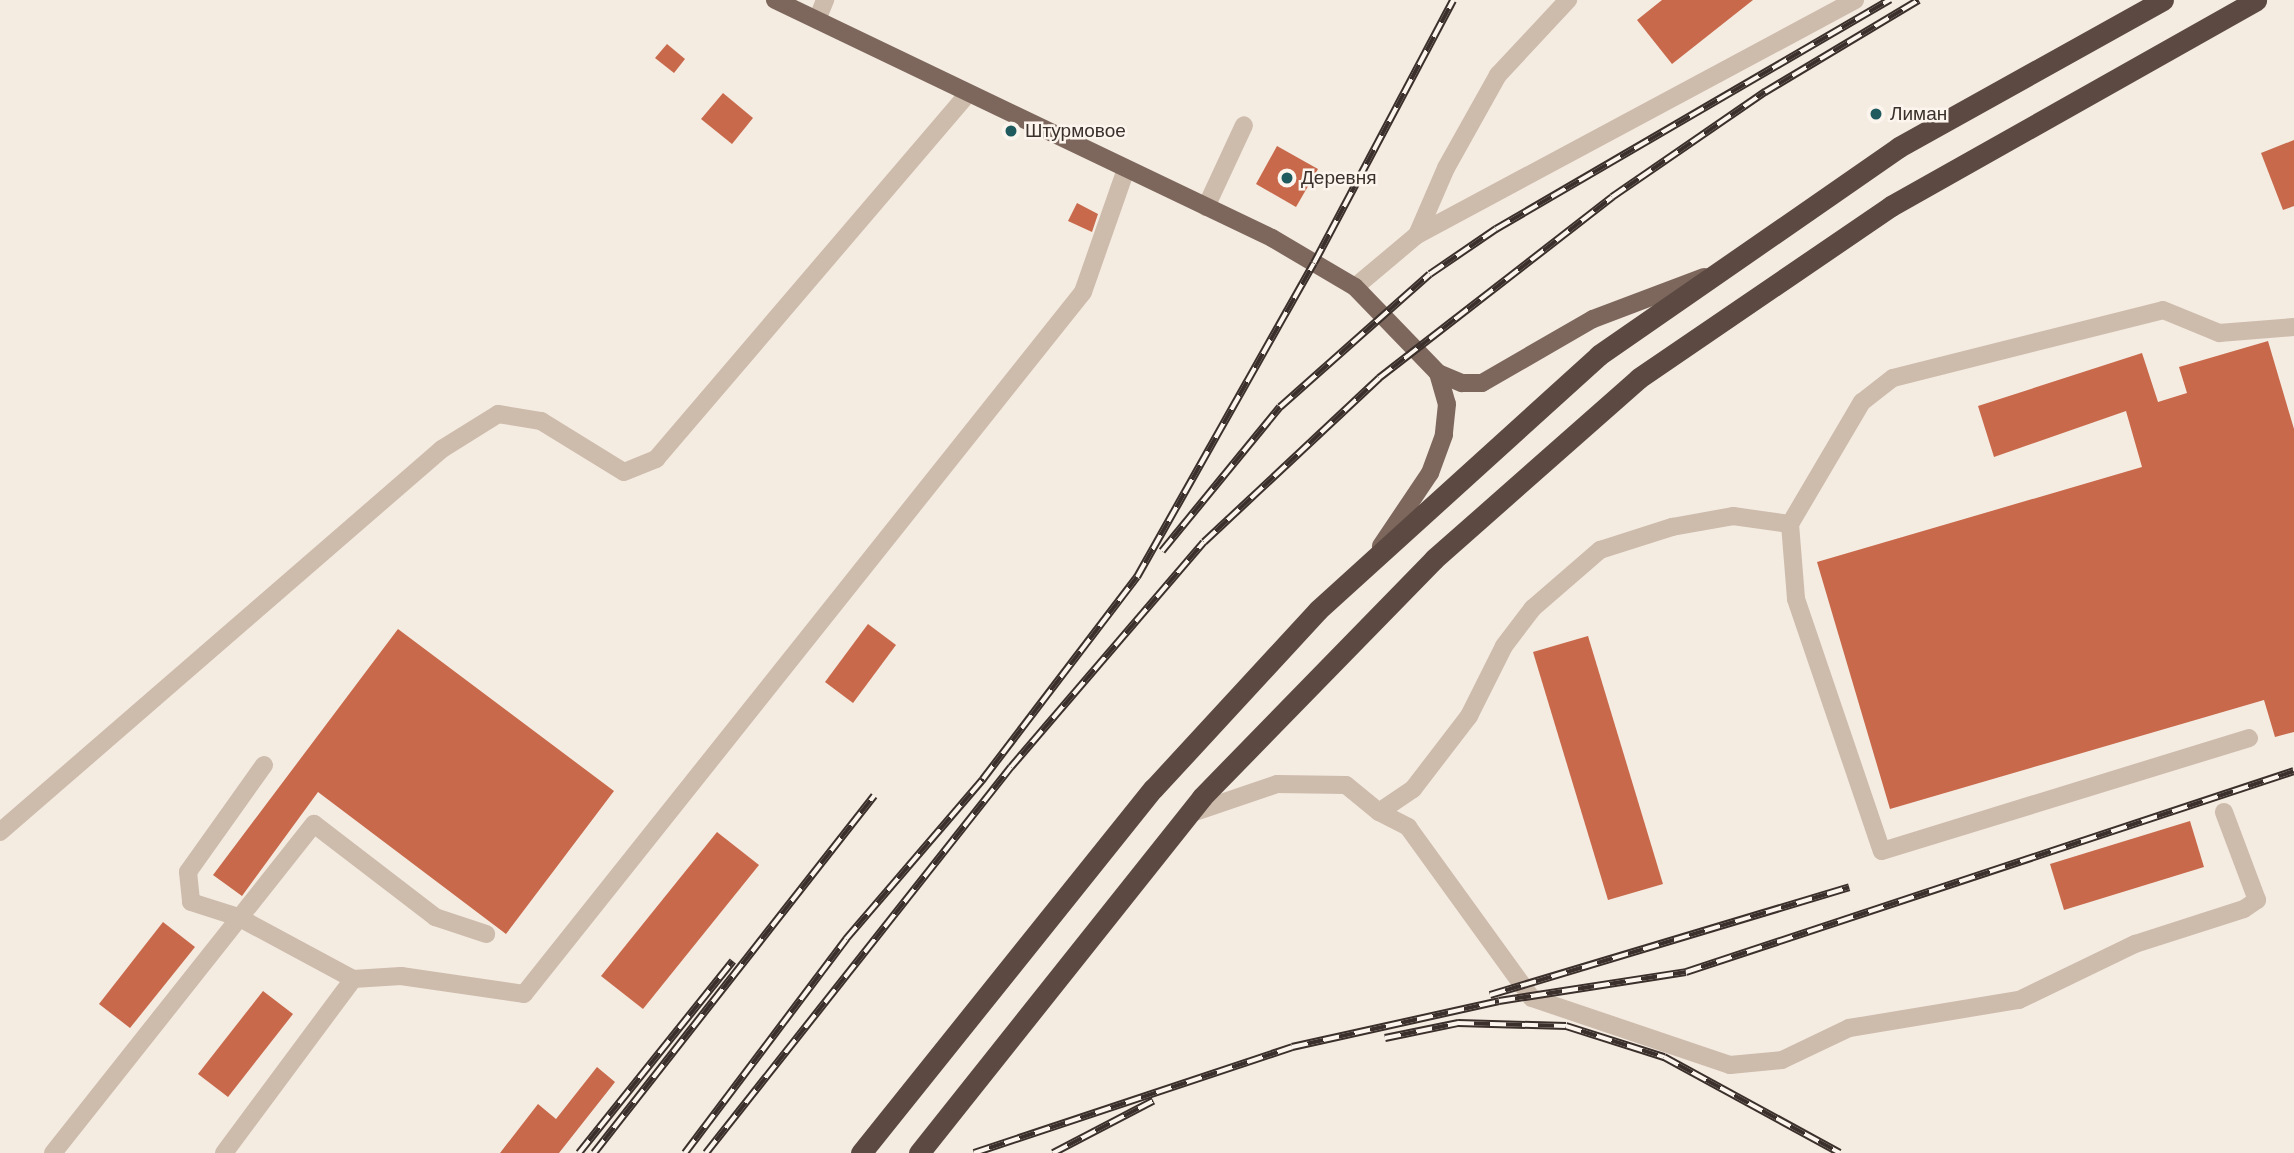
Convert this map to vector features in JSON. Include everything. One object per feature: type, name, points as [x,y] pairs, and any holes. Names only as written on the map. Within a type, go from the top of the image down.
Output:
[{"type":"highway","points":[[861,1153],[1153,789],[1373,558],[1599,355],[1899,147],[2163,0]]},
{"type":"highway","points":[[919,1153],[1189,814],[1434,559],[1639,378],[1891,206],[2256,0]]},
{"type":"main road","points":[[775,0],[967,95],[1206,207],[1355,287],[1437,373],[1462,383],[1482,383],[1593,319],[1728,268]]},
{"type":"main road","points":[[1373,558],[1430,473],[1444,435],[1447,404],[1437,373]]},
{"type":"street","points":[[817,20],[825,0]]},
{"type":"street","points":[[1417,235],[1446,168],[1498,75],[1568,0]]},
{"type":"street","points":[[1355,287],[1417,235],[1855,0]]},
{"type":"street","points":[[0,832],[442,449],[498,414],[541,421],[624,472],[656,459],[967,95]]},
{"type":"street","points":[[1206,207],[1244,125]]},
{"type":"street","points":[[264,765],[188,872],[191,902],[239,917],[353,979],[401,976],[524,994],[1083,292],[1126,169]]},
{"type":"street","points":[[2249,738],[1882,851],[1796,598],[1790,524],[1862,402],[1893,378],[2162,310],[2219,333],[2294,327]]},
{"type":"street","points":[[1379,812],[1413,789],[1469,716],[1504,646],[1533,608],[1600,550],[1672,527],[1733,516],[1790,524]]},
{"type":"street","points":[[1189,814],[1257,788],[1331,781],[1346,785],[1379,812],[1408,827],[1532,998],[1730,1065],[1782,1060],[1849,1028],[2019,999],[2135,944],[2244,909],[2257,900],[2224,813]]},
{"type":"street","points":[[53,1153],[314,824],[435,917],[485,934]]},
{"type":"street","points":[[224,1153],[353,979]]},
{"type":"building","points":[[1662,0],[1753,0],[1672,64],[1637,20]]},
{"type":"building","points":[[667,44],[685,59],[674,73],[655,58]]},
{"type":"building","points":[[723,93],[753,118],[732,144],[701,119]]},
{"type":"building","points":[[2294,140],[2294,206],[2283,210],[2261,153]]},
{"type":"building","points":[[1277,146],[1318,169],[1296,207],[1256,184]]},
{"type":"building","points":[[1077,203],[1098,214],[1092,232],[1068,221]]},
{"type":"building","points":[[2268,341],[2294,429],[2294,732],[2275,737],[2264,700],[1890,809],[1817,562],[2142,467],[2126,411],[1994,457],[1978,406],[2142,353],[2158,402],[2187,393],[2179,367]]},
{"type":"building","points":[[868,624],[896,645],[853,703],[825,682]]},
{"type":"building","points":[[398,629],[614,791],[506,934],[318,792],[242,896],[213,875]]},
{"type":"building","points":[[1588,636],[1663,884],[1608,900],[1533,652]]},
{"type":"building","points":[[2190,821],[2204,867],[2064,910],[2050,864]]},
{"type":"building","points":[[717,832],[759,865],[643,1009],[601,976]]},
{"type":"building","points":[[163,922],[195,947],[130,1028],[99,1004]]},
{"type":"building","points":[[263,991],[293,1014],[228,1097],[198,1074]]},
{"type":"building","points":[[597,1067],[615,1082],[559,1153],[500,1153],[538,1104],[556,1119]]},
{"type":"railway","points":[[685,1153],[846,939],[983,779],[1137,577],[1314,263],[1453,0]]},
{"type":"railway","points":[[1162,551],[1280,407],[1430,274],[1496,229],[1890,0]]},
{"type":"railway","points":[[706,1153],[1011,767],[1204,542],[1379,378],[1612,197],[1765,92],[1919,0]]},
{"type":"railway","points":[[974,1153],[1292,1047],[1499,1001],[1686,972],[2294,771]]},
{"type":"railway","points":[[594,1153],[874,796]]},
{"type":"railway","points":[[1490,995],[1849,887]]},
{"type":"railway","points":[[579,1153],[733,961]]},
{"type":"railway","points":[[1385,1038],[1458,1023],[1566,1026],[1664,1057],[1840,1153]]},
{"type":"railway","points":[[1053,1153],[1153,1101]]},
{"type":"place","name":"Лиман","points":[[1876,114]]},
{"type":"place","name":"Штурмовое","points":[[1011,131]]},
{"type":"place","name":"Деревня","points":[[1287,178]]}]
